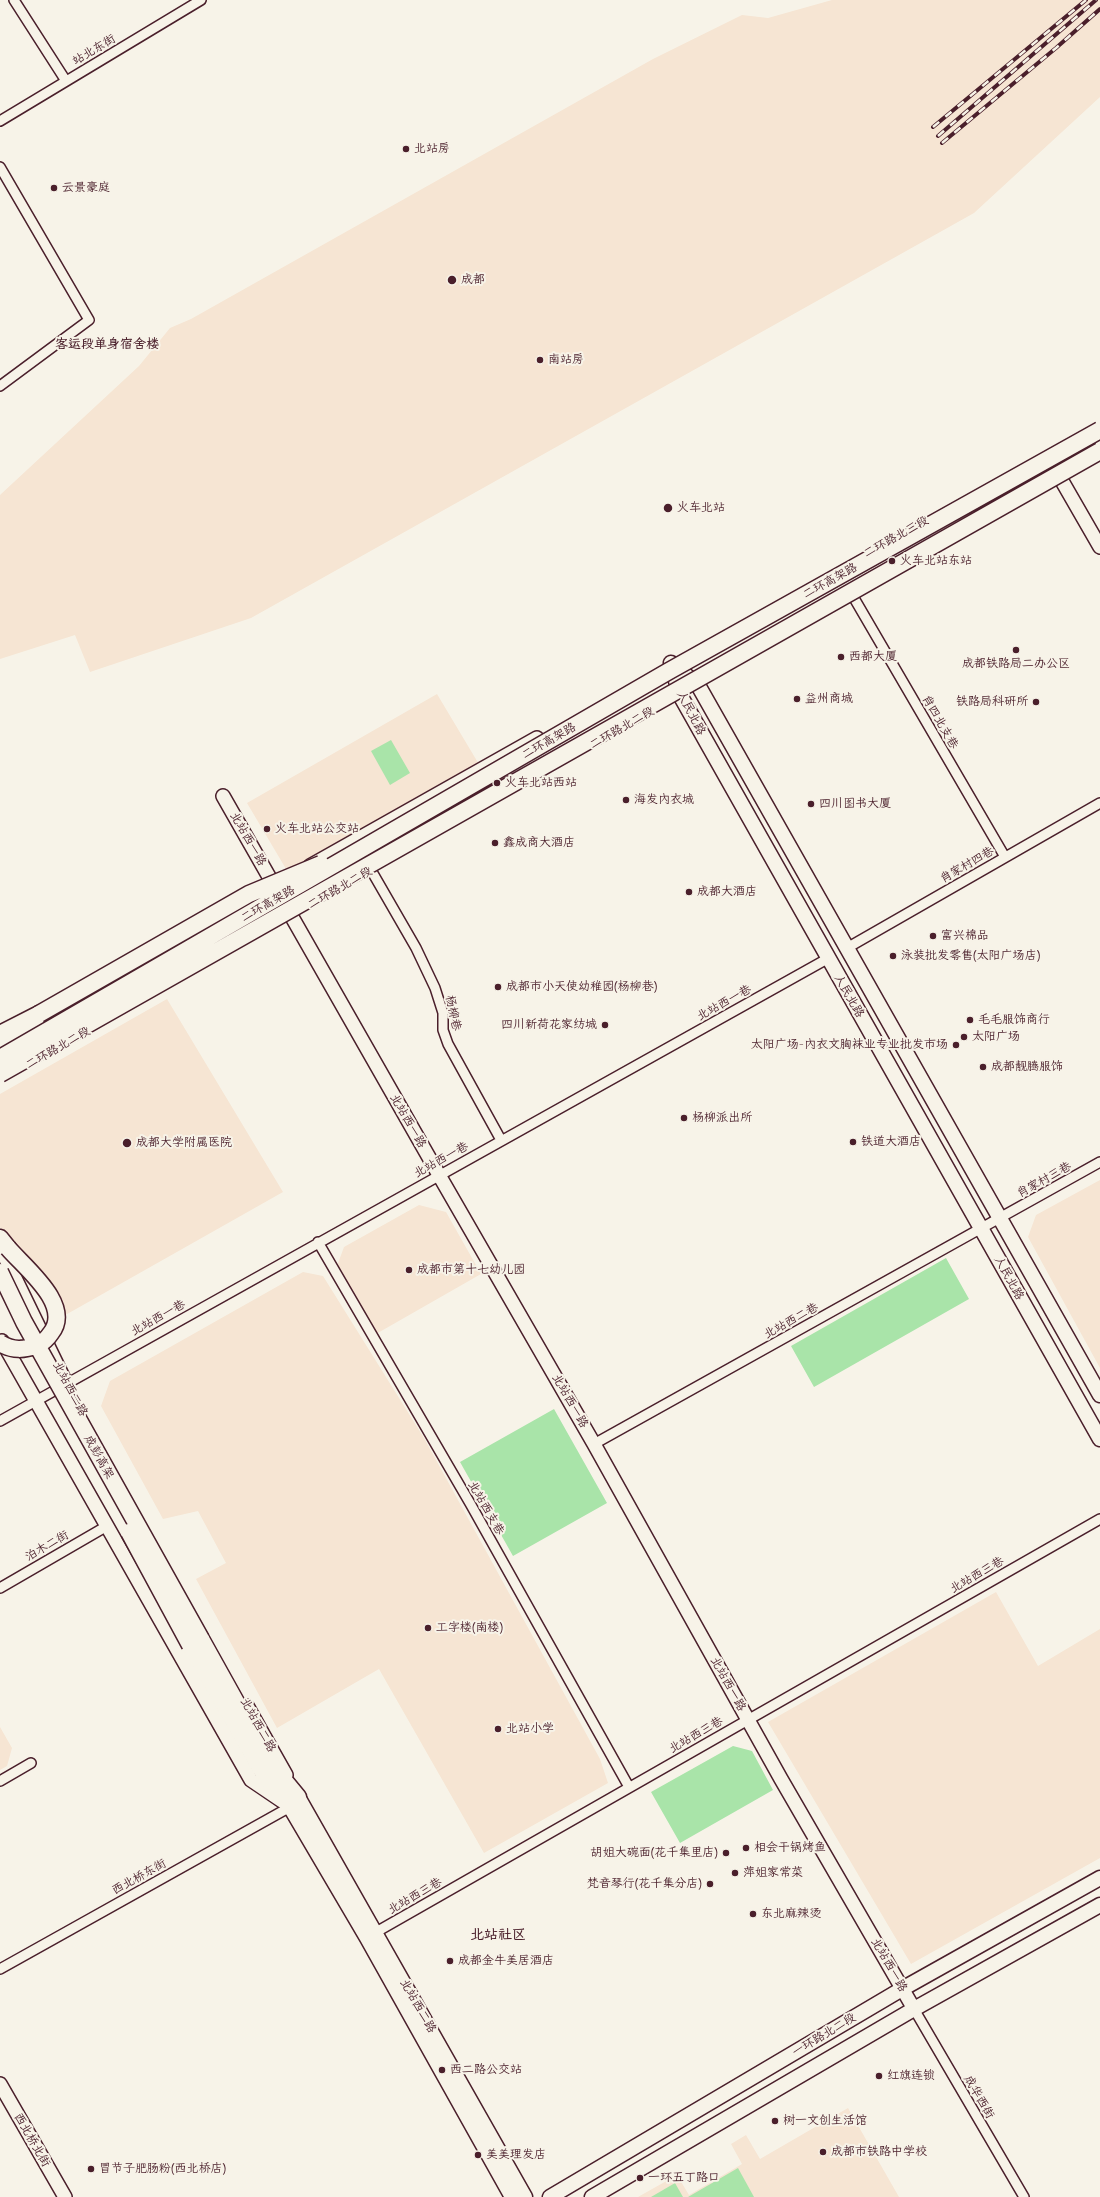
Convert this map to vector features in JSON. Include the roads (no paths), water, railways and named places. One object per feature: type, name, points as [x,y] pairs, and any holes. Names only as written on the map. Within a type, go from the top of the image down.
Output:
[{"type":"highway","name":"二环高架路","points":[[0,1058],[381,839],[662,675],[1100,430]]},
{"type":"highway","name":"二环高架路","points":[[0,1074],[1100,452]]},
{"type":"highway","points":[[0,1034],[249,894],[381,839]]},
{"type":"highway","points":[[0,1238],[50,1295],[57,1310],[56,1326],[44,1342],[26,1349],[10,1349],[0,1344]]},
{"type":"highway","name":"成彭高架","points":[[0,1272],[28,1329],[195,1642]]},
{"type":"highway","name":"成彭高架","points":[[0,1297],[195,1642]]},
{"type":"highway","points":[[195,1642],[294,1802]]},
{"type":"main road","name":"二环路北三段","points":[[671,663],[1100,422]]},
{"type":"main road","points":[[680,695],[1100,460]]},
{"type":"main road","points":[[1062,481],[1100,548]]},
{"type":"main road","name":"人民北路","points":[[671,663],[698,684],[1100,1395]]},
{"type":"main road","name":"人民北路","points":[[671,663],[680,695],[827,959],[982,1228],[1100,1440]]},
{"type":"main road","points":[[0,1045],[274,886],[671,663]]},
{"type":"main road","name":"二环路北二段","points":[[0,1081],[680,695]]},
{"type":"main road","name":"北站西一路","points":[[223,796],[438,1175],[594,1444],[747,1719],[914,2009]]},
{"type":"main road","name":"北站西二路","points":[[0,1247],[66,1383],[294,1802],[525,2197]]},
{"type":"main road","name":"北站西二路","points":[[0,1337],[35,1401],[252,1780],[294,1802]]},
{"type":"main road","name":"一环路北二段","points":[[550,2197],[902,1989],[1100,1878]]},
{"type":"main road","name":"一环路北二段","points":[[592,2197],[914,2009],[1100,1905]]},
{"type":"main road","name":"北站西二路","points":[[372,1935],[512,2197]]},
{"type":"main road","name":"西北桥北街","points":[[0,2084],[4,2099],[64,2197]]},
{"type":"street","points":[[14,0],[66,81]]},
{"type":"street","name":"站北东街","points":[[0,120],[200,0]]},
{"type":"street","points":[[0,167],[89,320],[0,386]]},
{"type":"street","name":"肖四北支巷","points":[[854,598],[1005,857]]},
{"type":"street","name":"肖家村四巷","points":[[847,948],[1100,803]]},
{"type":"street","name":"杨柳巷","points":[[371,870],[416,948],[435,988],[443,1013],[443,1030],[448,1044],[501,1140]]},
{"type":"street","name":"北站西一巷","points":[[0,1421],[827,959]]},
{"type":"street","name":"肖家村三巷","points":[[1000,1218],[1100,1162]]},
{"type":"street","name":"北站西二巷","points":[[594,1444],[1000,1218]]},
{"type":"street","name":"北站西支巷","points":[[318,1242],[470,1505],[629,1787]]},
{"type":"street","name":"北站西三巷","points":[[372,1935],[747,1719],[1100,1519]]},
{"type":"street","name":"泊木二街","points":[[0,1588],[107,1526]]},
{"type":"street","points":[[0,1781],[31,1763]]},
{"type":"street","name":"西北桥东街","points":[[0,1969],[294,1802]]},
{"type":"street","name":"成华西街","points":[[914,2009],[1024,2197]]},
{"type":"railway","points":[[933,127],[1086,0]]},
{"type":"railway","points":[[938,136],[1096,0]]},
{"type":"railway","points":[[942,143],[1056,48],[1100,9]]},
{"type":"place","name":"北站房","points":[[406,149]]},
{"type":"place","name":"云景豪庭","points":[[54,188]]},
{"type":"place","name":"成都","points":[[452,280]]},
{"type":"place","name":"南站房","points":[[540,360]]},
{"type":"place","name":"火车北站","points":[[668,508]]},
{"type":"place","name":"火车北站东站","points":[[892,561]]},
{"type":"place","name":"成都铁路局二办公区","points":[[1016,650]]},
{"type":"place","name":"西都大厦","points":[[841,657]]},
{"type":"place","name":"益州商城","points":[[797,699]]},
{"type":"place","name":"铁路局科研所","points":[[1036,702]]},
{"type":"place","name":"火车北站西站","points":[[497,783]]},
{"type":"place","name":"海发内衣城","points":[[626,800]]},
{"type":"place","name":"四川图书大厦","points":[[811,804]]},
{"type":"place","name":"火车北站公交站","points":[[267,829]]},
{"type":"place","name":"鑫成商大酒店","points":[[495,843]]},
{"type":"place","name":"成都大酒店","points":[[689,892]]},
{"type":"place","name":"富兴棉品","points":[[933,936]]},
{"type":"place","name":"泳装批发零售(太阳广场店)","points":[[893,956]]},
{"type":"place","name":"成都市小天使幼稚园(杨柳巷)","points":[[498,987]]},
{"type":"place","name":"毛毛服饰商行","points":[[970,1020]]},
{"type":"place","name":"四川新荷花家纺城","points":[[605,1025]]},
{"type":"place","name":"太阳广场","points":[[964,1037]]},
{"type":"place","name":"太阳广场-内衣文胸袜业专业批发市场","points":[[956,1045]]},
{"type":"place","name":"成都靓腾服饰","points":[[983,1067]]},
{"type":"place","name":"杨柳派出所","points":[[684,1118]]},
{"type":"place","name":"铁道大酒店","points":[[853,1142]]},
{"type":"place","name":"成都大学附属医院","points":[[127,1143]]},
{"type":"place","name":"成都市第十七幼儿园","points":[[409,1270]]},
{"type":"place","name":"工字楼(南楼)","points":[[428,1628]]},
{"type":"place","name":"北站小学","points":[[498,1729]]},
{"type":"place","name":"相会干锅烤鱼","points":[[746,1848]]},
{"type":"place","name":"胡姐大碗面(花千集里店)","points":[[726,1853]]},
{"type":"place","name":"萍姐家常菜","points":[[735,1873]]},
{"type":"place","name":"梵音琴行(花千集分店)","points":[[710,1884]]},
{"type":"place","name":"东北麻辣烫","points":[[753,1914]]},
{"type":"place","name":"成都金牛美居酒店","points":[[450,1961]]},
{"type":"place","name":"西二路公交站","points":[[442,2070]]},
{"type":"place","name":"红旗连锁","points":[[879,2076]]},
{"type":"place","name":"树一文创生活馆","points":[[775,2121]]},
{"type":"place","name":"成都市铁路中学校","points":[[823,2152]]},
{"type":"place","name":"美美理发店","points":[[478,2155]]},
{"type":"place","name":"冒节子肥肠粉(西北桥店)","points":[[91,2169]]},
{"type":"place","name":"一环五丁路口","points":[[640,2178]]},
{"type":"district","name":"客运段单身宿舍楼","points":[[107,344]]},
{"type":"district","name":"北站社区","points":[[498,1935]]}]
